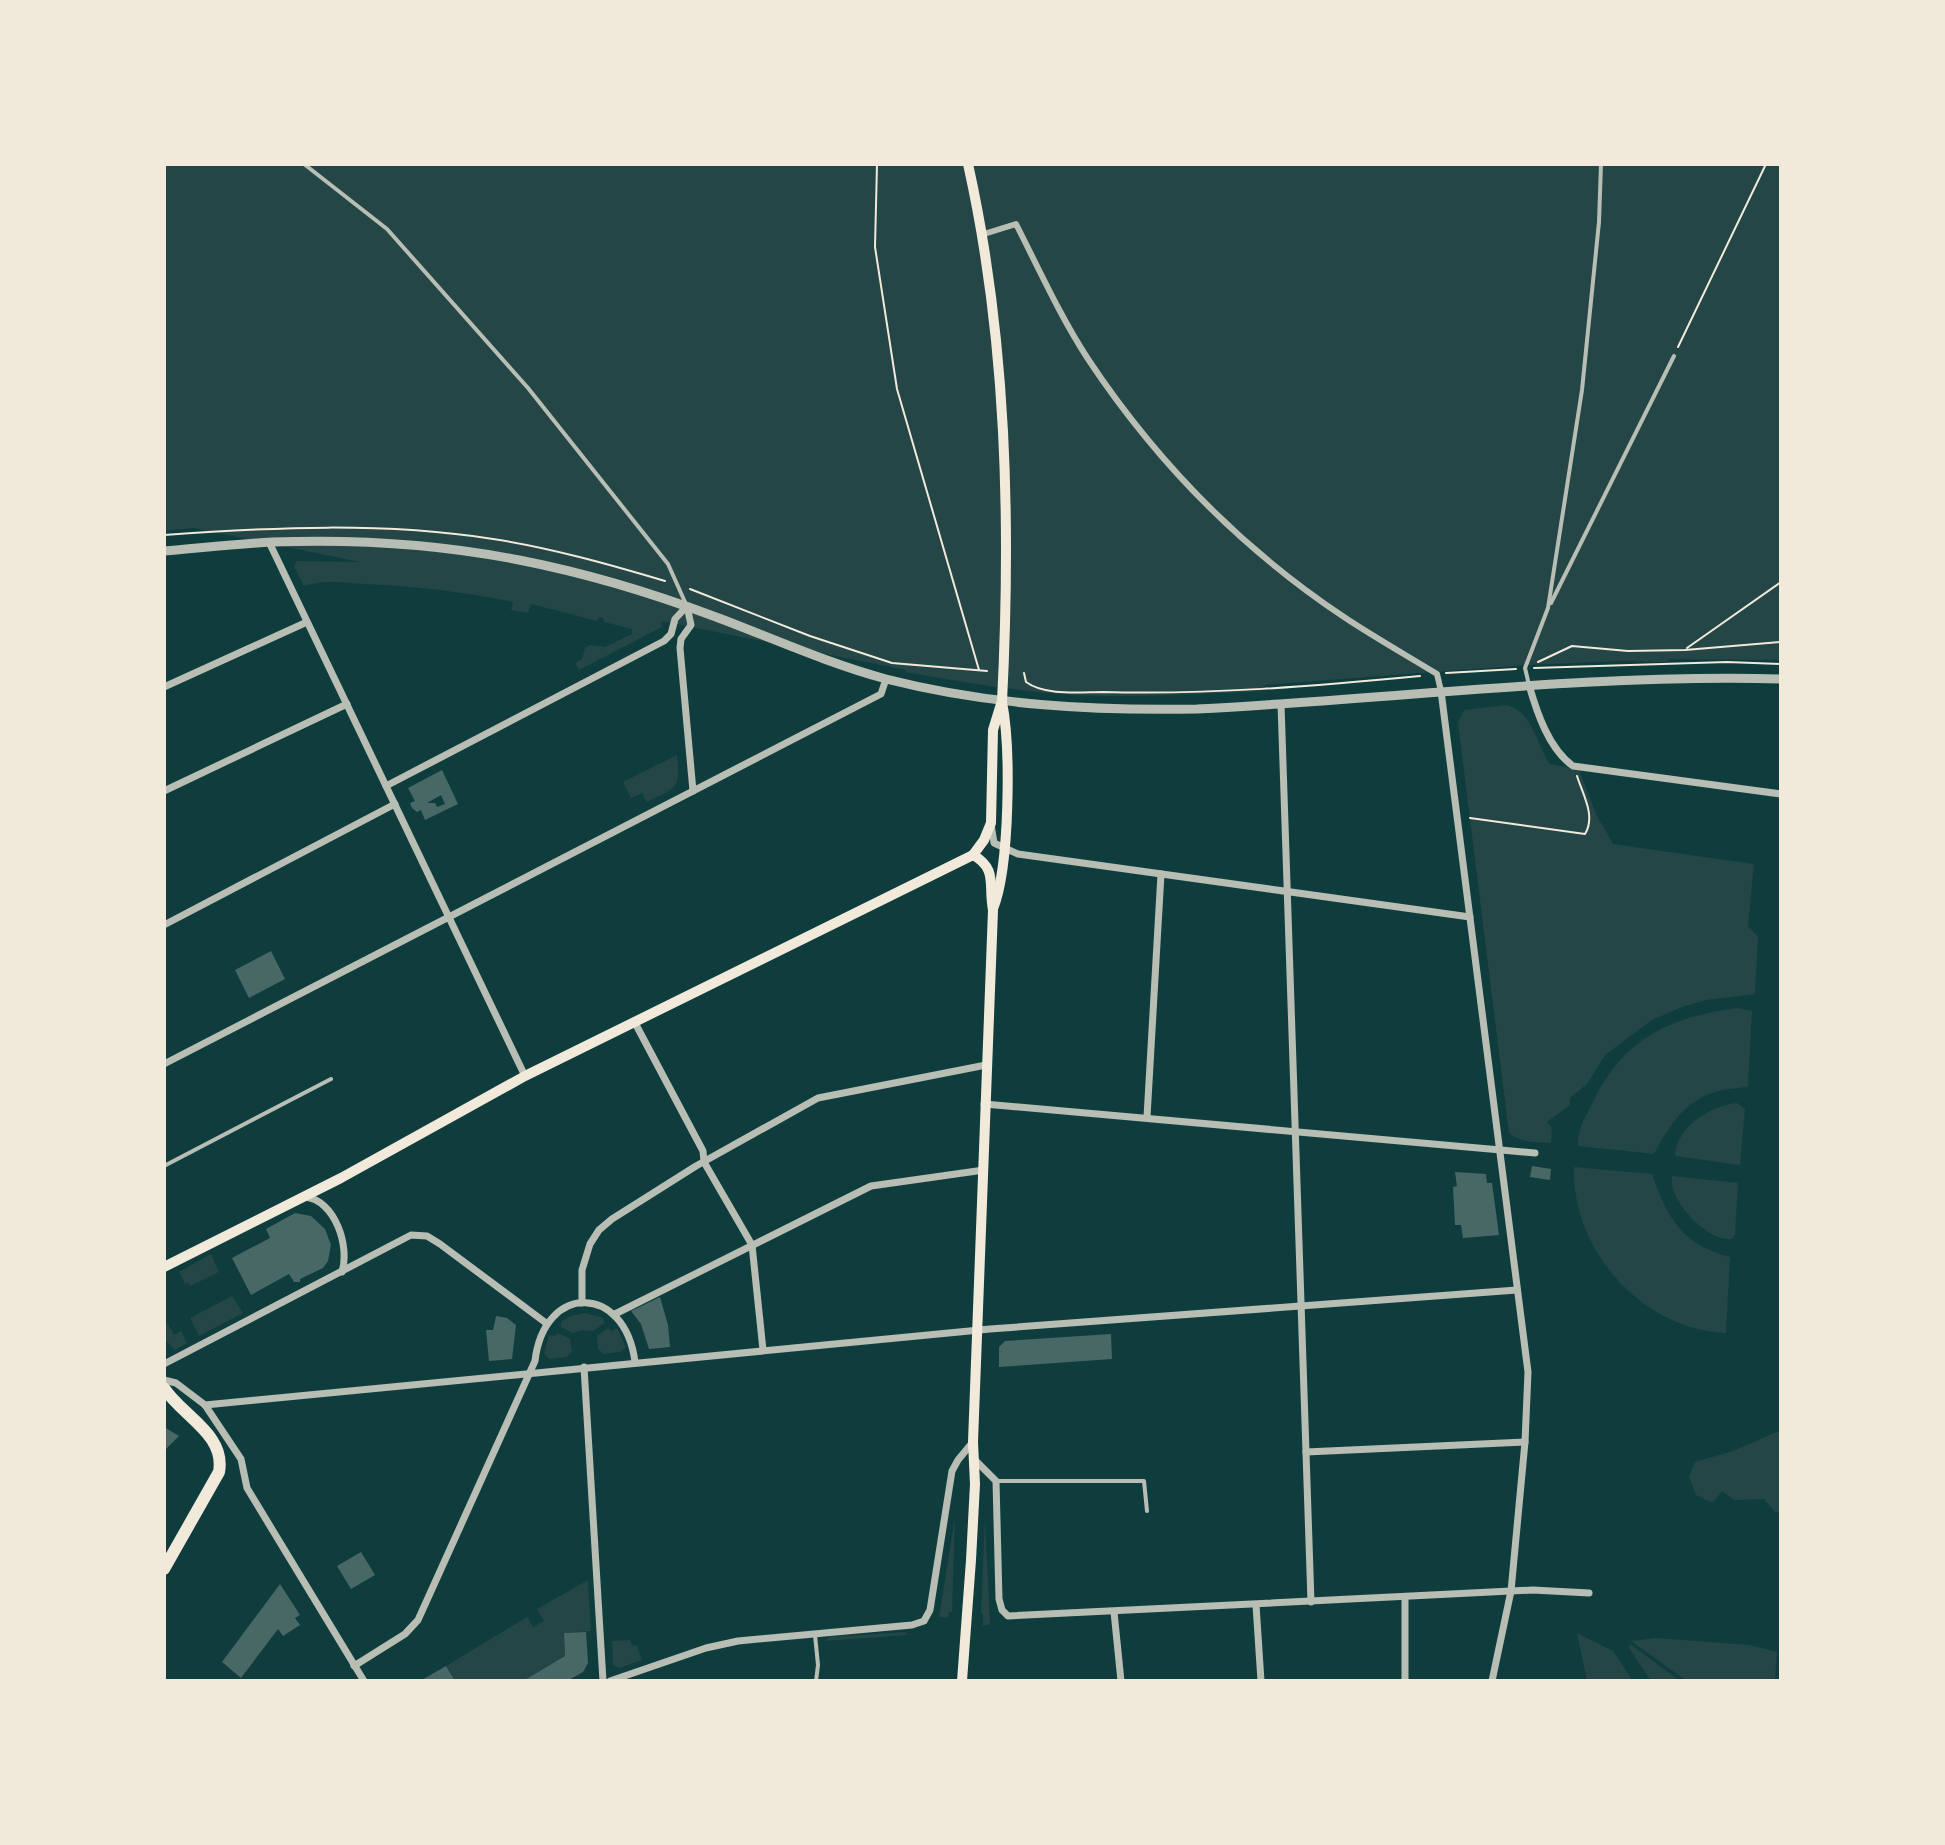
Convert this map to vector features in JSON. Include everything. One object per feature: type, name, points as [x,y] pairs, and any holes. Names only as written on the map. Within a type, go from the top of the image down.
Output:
[{"type":"main road","points":[[968,164],[984,234],[1006,482],[1002,702],[1007,730],[1000,847],[1002,862],[999,893],[993,910]]},
{"type":"main road","points":[[164,1267],[303,1197],[525,1076],[973,855],[991,823],[993,730],[1002,702]]},
{"type":"main road","points":[[962,1681],[969,1614],[993,910],[990,871],[984,862],[973,855]]},
{"type":"main road","points":[[164,1388],[213,1442],[220,1459],[219,1472],[164,1569]]},
{"type":"street","points":[[984,234],[1016,224],[1086,356],[1129,418],[1185,484],[1261,555],[1343,617],[1437,674],[1528,1372],[1525,1442],[1511,1591],[1492,1681]]},
{"type":"street","points":[[269,542],[525,1076]]},
{"type":"street","points":[[164,551],[269,542],[403,544],[499,556],[612,582],[687,606],[804,652],[886,679],[1038,706],[1143,710],[1281,704],[1529,685],[1705,677],[1781,679]]},
{"type":"street","points":[[386,786],[669,637],[675,619],[687,606]]},
{"type":"street","points":[[687,606],[691,625],[680,644],[693,791]]},
{"type":"street","points":[[164,687],[307,622]]},
{"type":"street","points":[[669,637],[680,644]]},
{"type":"street","points":[[164,1064],[881,694],[886,679]]},
{"type":"street","points":[[1529,685],[1534,703],[1560,757],[1573,766],[1781,794]]},
{"type":"street","points":[[164,791],[347,704]]},
{"type":"street","points":[[1281,704],[1311,1602]]},
{"type":"street","points":[[164,925],[395,804]]},
{"type":"street","points":[[991,823],[994,843],[1018,854],[1470,917]]},
{"type":"street","points":[[1147,1117],[1161,874]]},
{"type":"street","points":[[634,1021],[703,1151],[704,1162],[752,1245],[763,1350]]},
{"type":"street","points":[[582,1303],[582,1270],[590,1244],[599,1230],[704,1162],[818,1098],[986,1065]]},
{"type":"street","points":[[984,1104],[1535,1153]]},
{"type":"street","points":[[615,1314],[871,1186],[984,1170]]},
{"type":"street","points":[[303,1197],[316,1200],[325,1208],[343,1238],[346,1253],[342,1272]]},
{"type":"street","points":[[164,1364],[411,1235],[427,1236],[546,1323]]},
{"type":"street","points":[[205,1405],[977,1330],[1517,1290]]},
{"type":"street","points":[[354,1666],[405,1634],[418,1620],[535,1361],[539,1338],[546,1323],[564,1308],[582,1303],[600,1306],[615,1314],[627,1329],[635,1362]]},
{"type":"street","points":[[584,1367],[603,1681]]},
{"type":"street","points":[[164,1380],[176,1383],[205,1405],[241,1459],[247,1488],[364,1681]]},
{"type":"street","points":[[610,1681],[706,1648],[738,1641],[912,1625],[924,1621],[930,1610],[952,1471],[973,1442]]},
{"type":"street","points":[[1306,1452],[1525,1442]]},
{"type":"street","points":[[974,1459],[996,1481],[999,1599],[1002,1610],[1008,1616],[1533,1590],[1589,1593]]},
{"type":"street","points":[[1405,1598],[1405,1681]]},
{"type":"street","points":[[1256,1605],[1261,1681]]},
{"type":"street","points":[[1114,1612],[1121,1681]]},
{"type":"lane","points":[[304,164],[387,229],[489,342],[668,564],[687,606]]},
{"type":"lane","points":[[1548,608],[1582,390],[1599,222],[1601,164]]},
{"type":"lane","points":[[1529,685],[1525,668],[1548,608],[1674,356]]},
{"type":"lane","points":[[164,1166],[331,1079]]},
{"type":"lane","points":[[996,1481],[1144,1481],[1147,1511]]},
{"type":"lane","points":[[815,1633],[816,1681]]},
{"type":"path","points":[[877,164],[875,247],[897,389],[979,671]]},
{"type":"path","points":[[1674,356],[1766,164]]},
{"type":"path","points":[[1685,650],[1781,582]]},
{"type":"path","points":[[1525,668],[1572,646],[1628,651],[1685,650],[1781,642]]},
{"type":"path","points":[[1542,667],[1727,662],[1781,664]]},
{"type":"path","points":[[1455,673],[1512,669]]},
{"type":"path","points":[[1024,673],[1026,682],[1039,688],[1122,693],[1268,689],[1437,674]]},
{"type":"path","points":[[1469,818],[1585,834],[1590,826],[1590,816],[1573,766]]},
{"type":"shaded area","points":[[164,164],[1781,164],[1781,660],[1670,659],[1667,662],[1526,665],[1265,685],[1262,691],[1109,696],[982,685],[661,621],[662,627],[579,670],[575,663],[582,659],[585,648],[590,645],[605,647],[632,634],[632,629],[604,622],[599,617],[597,621],[531,604],[528,613],[511,610],[513,602],[458,592],[335,582],[304,586],[294,567],[297,561],[360,562],[194,528],[164,531]]},
{"type":"shaded area","points":[[1507,705],[1523,714],[1550,764],[1579,770],[1596,814],[1613,844],[1754,864],[1748,926],[1758,937],[1755,994],[1706,1000],[1652,1020],[1605,1055],[1587,1084],[1570,1098],[1570,1105],[1547,1122],[1552,1128],[1551,1143],[1524,1140],[1509,1133],[1458,723],[1464,710]]},
{"type":"shaded area","points":[[677,755],[675,786],[647,802],[642,793],[631,798],[623,782]]},
{"type":"shaded area","points":[[1737,1008],[1752,1011],[1748,1086],[1722,1090],[1698,1099],[1673,1122],[1654,1154],[1578,1146],[1583,1122],[1606,1078],[1635,1046],[1671,1024]]},
{"type":"shaded area","points":[[1737,1103],[1745,1109],[1740,1165],[1675,1156],[1681,1136],[1696,1120],[1716,1108]]},
{"type":"shaded area","points":[[1574,1167],[1652,1174],[1671,1216],[1688,1237],[1713,1252],[1730,1257],[1726,1333],[1696,1328],[1667,1317],[1641,1301],[1618,1280],[1599,1255],[1585,1228],[1576,1198]]},
{"type":"shaded area","points":[[1672,1176],[1738,1183],[1735,1235],[1732,1239],[1712,1234],[1692,1218],[1676,1197]]},
{"type":"shaded area","points":[[211,1254],[219,1272],[190,1286],[188,1282],[185,1284],[179,1272]]},
{"type":"shaded area","points":[[232,1296],[243,1313],[199,1336],[190,1318]]},
{"type":"shaded area","points":[[585,1313],[603,1318],[604,1323],[593,1331],[573,1333],[561,1327],[561,1322],[571,1316]]},
{"type":"shaded area","points":[[168,1324],[174,1335],[181,1331],[187,1343],[175,1350],[164,1338],[164,1326]]},
{"type":"shaded area","points":[[608,1328],[612,1331],[617,1328],[626,1347],[620,1352],[604,1354],[598,1349],[597,1336]]},
{"type":"shaded area","points":[[558,1333],[570,1339],[572,1351],[567,1357],[549,1359],[544,1353],[549,1335]]},
{"type":"shaded area","points":[[1781,1430],[1781,1512],[1775,1512],[1764,1499],[1734,1500],[1722,1491],[1713,1503],[1696,1495],[1689,1477],[1695,1462],[1733,1451]]},
{"type":"shaded area","points":[[955,1517],[952,1612],[949,1612],[948,1618],[939,1617]]},
{"type":"shaded area","points":[[985,1518],[990,1624],[983,1626],[981,1613]]},
{"type":"shaded area","points":[[588,1580],[591,1631],[564,1633],[565,1656],[523,1681],[455,1681],[446,1666],[527,1617],[533,1627],[544,1621],[537,1609]]},
{"type":"shaded area","points":[[906,1632],[907,1635],[825,1641],[829,1637]]},
{"type":"shaded area","points":[[1577,1633],[1613,1651],[1633,1681],[1587,1681]]},
{"type":"shaded area","points":[[1656,1638],[1750,1645],[1777,1652],[1775,1681],[1687,1681],[1631,1641]]},
{"type":"shaded area","points":[[630,1640],[632,1645],[637,1646],[642,1660],[619,1668],[613,1665],[612,1641]]},
{"type":"shaded area","points":[[1630,1644],[1680,1681],[1651,1681],[1629,1648]]},
{"type":"building","points":[[442,770],[458,804],[425,820],[421,810],[417,812],[412,808],[410,803],[415,801],[408,788]],"holes":[[[441,795],[445,804],[437,807],[435,803],[427,803]]]},
{"type":"building","points":[[271,951],[285,979],[249,998],[235,970]]},
{"type":"building","points":[[1532,1166],[1551,1169],[1550,1180],[1530,1177]]},
{"type":"building","points":[[1455,1172],[1486,1174],[1487,1183],[1492,1183],[1499,1235],[1463,1238],[1461,1225],[1455,1225]]},
{"type":"building","points":[[295,1213],[311,1216],[325,1229],[331,1245],[328,1261],[323,1268],[300,1279],[300,1282],[294,1282],[289,1274],[251,1295],[232,1258],[270,1238],[266,1229]]},
{"type":"building","points":[[660,1297],[670,1347],[649,1349],[641,1324],[631,1311]]},
{"type":"building","points":[[496,1316],[507,1318],[516,1325],[512,1359],[489,1361],[486,1330],[493,1330]]},
{"type":"building","points":[[1111,1334],[1112,1359],[999,1367],[999,1347],[1005,1341]]},
{"type":"building","points":[[164,1427],[179,1436],[164,1451]]},
{"type":"building","points":[[361,1552],[375,1575],[351,1589],[337,1566]]},
{"type":"building","points":[[280,1584],[300,1615],[295,1618],[300,1625],[283,1636],[278,1629],[241,1678],[222,1662]]},
{"type":"building","points":[[586,1632],[588,1663],[583,1672],[567,1681],[523,1681],[565,1656],[564,1633]]},
{"type":"building","points":[[446,1666],[455,1681],[420,1681]]}]
